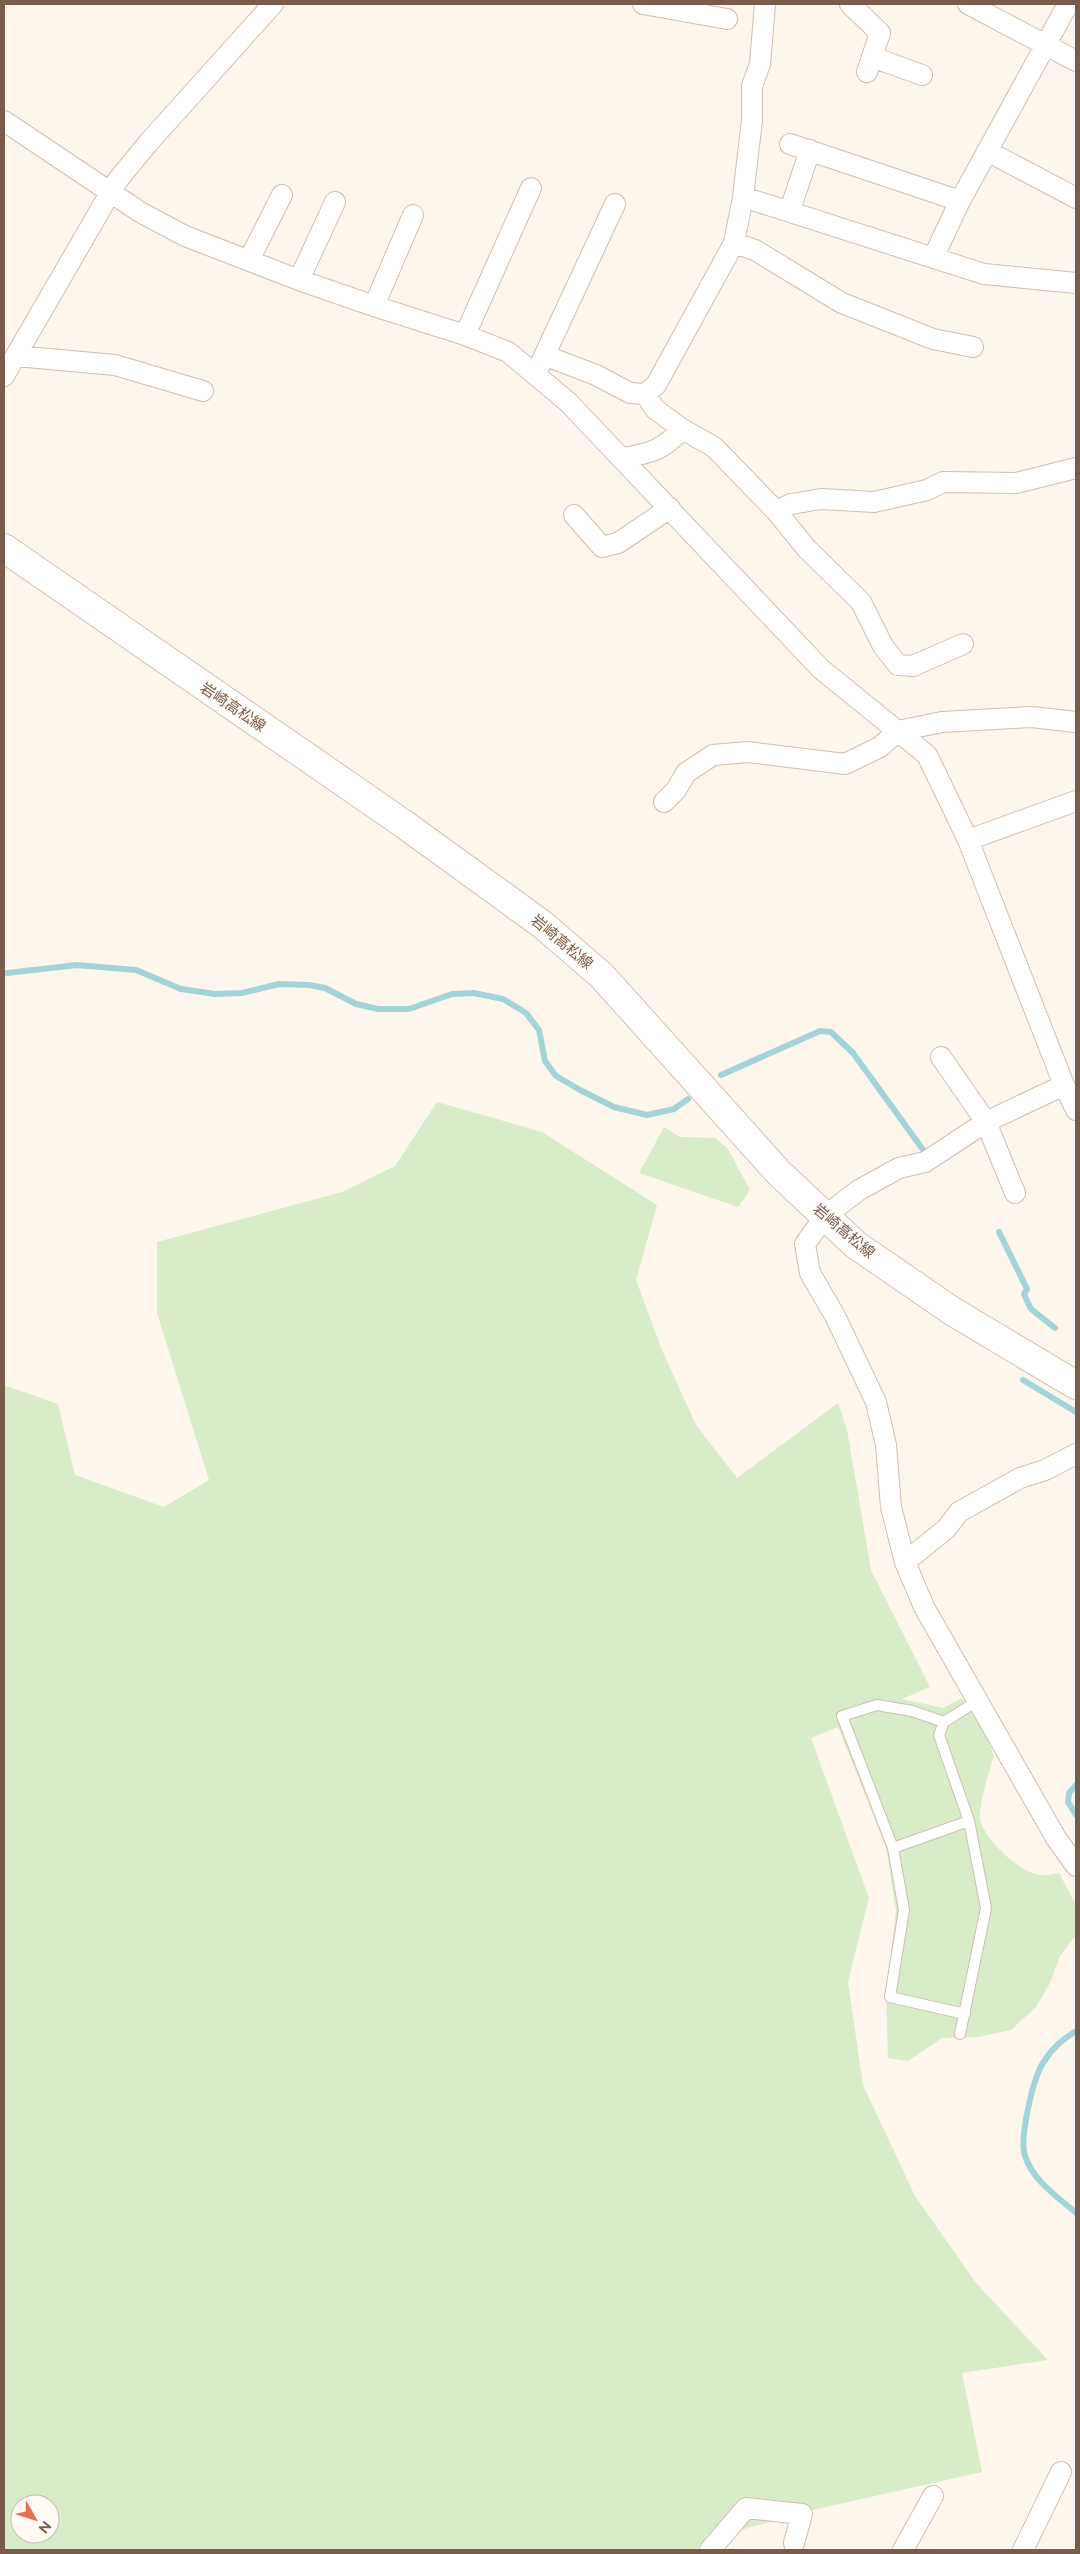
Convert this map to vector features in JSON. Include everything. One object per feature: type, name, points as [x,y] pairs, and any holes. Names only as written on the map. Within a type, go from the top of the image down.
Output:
[{"type":"main road","name":"岩崎高松線","points":[[4,548],[401,822],[543,925],[602,976],[779,1173],[856,1245],[952,1311],[1076,1385]]},
{"type":"street","points":[[4,376],[110,192],[149,142],[273,4]]},
{"type":"street","points":[[643,4],[682,7],[727,19]]},
{"type":"street","points":[[546,356],[596,375],[630,393],[645,394],[656,385],[734,243],[743,197],[752,120],[752,86],[760,64],[765,4]]},
{"type":"street","points":[[850,4],[880,33],[869,64],[922,75]]},
{"type":"street","points":[[968,4],[1076,61]]},
{"type":"street","points":[[933,258],[987,151],[1044,44],[1068,4]]},
{"type":"street","points":[[4,121],[110,192],[185,236],[299,280],[465,335],[508,352],[536,373],[568,402],[624,458],[821,670],[927,755],[968,840],[1064,1085],[1076,1110]]},
{"type":"street","points":[[790,144],[960,202]]},
{"type":"street","points":[[790,210],[810,150]]},
{"type":"street","points":[[987,151],[1076,198]]},
{"type":"street","points":[[465,335],[531,188]]},
{"type":"street","points":[[249,260],[282,195]]},
{"type":"street","points":[[743,197],[790,210],[984,274],[1076,283]]},
{"type":"street","points":[[299,280],[335,202]]},
{"type":"street","points":[[536,373],[546,356],[614,204]]},
{"type":"street","points":[[374,306],[413,215]]},
{"type":"street","points":[[734,243],[755,250],[842,303],[933,339],[973,347]]},
{"type":"street","points":[[16,356],[115,365],[202,391]]},
{"type":"street","points":[[645,394],[655,408],[682,429],[714,447],[776,511],[807,549],[861,602],[883,646],[898,665],[913,666],[963,644]]},
{"type":"street","points":[[624,458],[655,452],[671,441],[682,429]]},
{"type":"street","points":[[776,511],[791,504],[821,500],[874,502],[927,490],[943,482],[1016,484],[1076,468]]},
{"type":"street","points":[[574,514],[602,547],[618,544],[670,508]]},
{"type":"street","points":[[664,802],[676,790],[686,773],[713,755],[748,752],[845,764],[880,747],[898,731],[942,722],[1021,718],[1076,722]]},
{"type":"street","points":[[968,840],[1076,801]]},
{"type":"street","points":[[940,1057],[986,1122],[1015,1193]]},
{"type":"street","points":[[1064,1085],[986,1122],[925,1162],[899,1168],[859,1190],[826,1216],[804,1244],[810,1273],[835,1316],[876,1402],[886,1445],[890,1507],[905,1562],[924,1607],[979,1700],[1056,1838],[1076,1866]]},
{"type":"street","points":[[905,1562],[946,1529],[959,1512],[1020,1478],[1045,1470],[1076,1454]]},
{"type":"street","points":[[1023,2550],[1061,2472]]},
{"type":"street","points":[[903,2550],[933,2496]]},
{"type":"street","points":[[710,2550],[746,2508],[802,2514],[794,2543]]},
{"type":"lane","points":[[960,2034],[986,1908],[969,1820],[939,1735],[944,1722],[979,1700]]},
{"type":"lane","points":[[944,1722],[912,1711],[876,1705],[842,1716],[893,1848],[904,1910],[890,1997],[964,2014]]},
{"type":"lane","points":[[893,1848],[969,1820]]},
{"type":"green space","points":[[437,1102],[542,1132],[657,1205],[636,1280],[662,1350],[696,1425],[737,1478],[838,1403],[847,1430],[871,1570],[930,1687],[902,1699],[943,1708],[962,1698],[982,1728],[994,1755],[980,1809],[981,1823],[985,1831],[1005,1855],[1023,1868],[1040,1875],[1059,1873],[1076,1905],[1076,1935],[1060,1956],[1050,1983],[1036,2007],[1011,2030],[978,2037],[942,2038],[908,2061],[888,2058],[886,1993],[896,1911],[886,1847],[838,1727],[811,1738],[869,1898],[848,1982],[863,2085],[915,2196],[976,2283],[1048,2360],[962,2373],[982,2472],[799,2513],[714,2538],[704,2550],[4,2550],[4,1385],[58,1404],[75,1475],[164,1507],[209,1480],[157,1313],[157,1242],[342,1192],[395,1166]]},
{"type":"green space","points":[[664,1127],[680,1137],[715,1138],[728,1149],[750,1190],[738,1207],[639,1173]]},
{"type":"waterway","points":[[7,973],[77,965],[136,970],[181,989],[215,994],[242,993],[279,984],[309,985],[325,988],[356,1004],[378,1009],[409,1009],[452,994],[474,993],[503,999],[526,1013],[539,1030],[545,1061],[556,1076],[614,1107],[647,1115],[674,1109],[688,1099]]},
{"type":"waterway","points":[[721,1075],[820,1031],[831,1032],[853,1053],[924,1151]]},
{"type":"waterway","points":[[999,1232],[1027,1289],[1024,1294],[1031,1309],[1055,1328]]},
{"type":"waterway","points":[[1023,1380],[1076,1412]]},
{"type":"waterway","points":[[1076,1785],[1069,1793],[1068,1802],[1076,1815]]},
{"type":"waterway","points":[[1076,2031],[1054,2049],[1046,2058],[1039,2071],[1028,2109],[1024,2136],[1025,2156],[1034,2173],[1054,2195],[1076,2213]]}]
